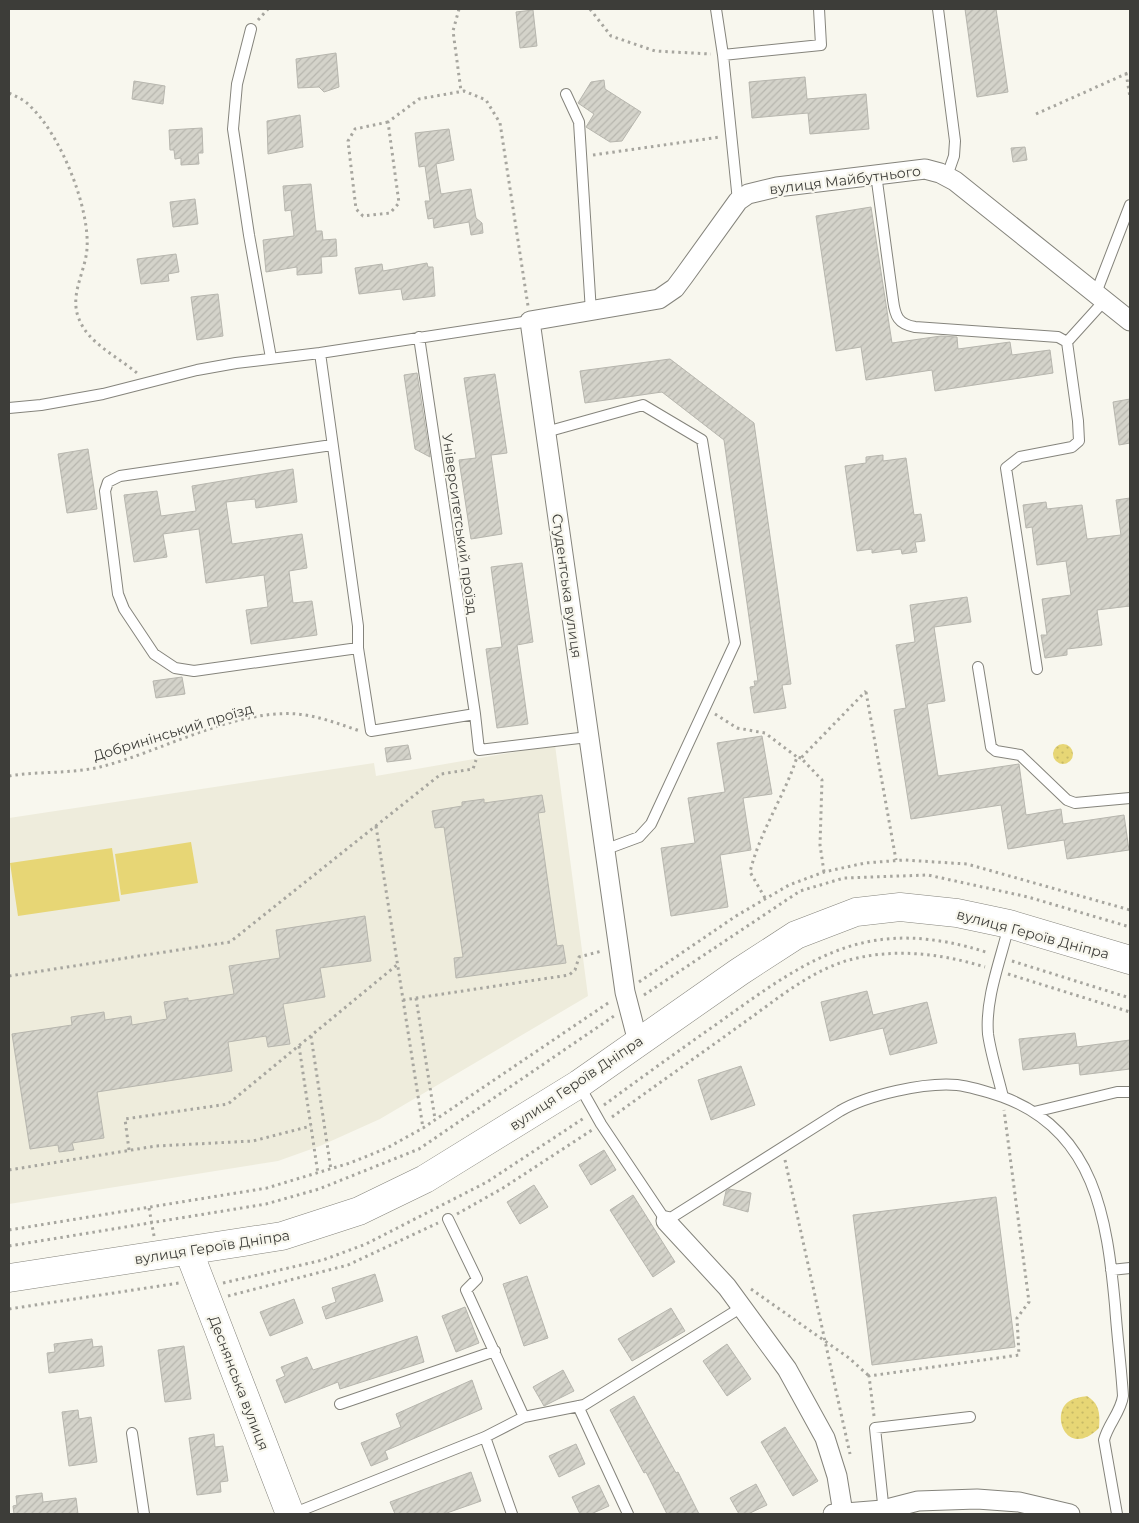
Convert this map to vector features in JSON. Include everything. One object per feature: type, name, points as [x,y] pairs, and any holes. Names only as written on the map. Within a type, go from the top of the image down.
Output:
[{"type":"street","name":"вулиця Майбутнього","points":[[530,321],[642,304],[666,294],[684,276],[738,201],[755,192],[777,187],[925,169],[946,176],[980,200],[1130,321]]},
{"type":"street","name":"Студентська вулиця","points":[[530,321],[604,850],[627,999],[638,1042]]},
{"type":"street","name":"вулиця Героїв Дніпра","points":[[9,1278],[189,1252],[296,1233],[359,1211],[425,1179],[579,1084],[796,936],[845,916],[888,908],[912,908],[957,913],[1009,924],[1130,960]]},
{"type":"street","points":[[666,1221],[727,1287],[787,1368],[825,1438],[837,1476],[838,1514],[884,1512],[918,1500],[978,1499],[1019,1502],[1070,1514]]},
{"type":"street","name":"Деснянська вулиця","points":[[189,1252],[211,1282],[290,1514]]},
{"type":"lane","points":[[716,9],[723,55],[738,201]]},
{"type":"lane","points":[[723,55],[821,45],[818,9]]},
{"type":"lane","points":[[938,9],[955,141],[954,156],[946,176]]},
{"type":"lane","points":[[251,29],[237,84],[233,129],[249,235],[271,358]]},
{"type":"lane","points":[[566,94],[579,122],[591,312]]},
{"type":"lane","points":[[876,174],[893,300],[896,316],[902,324],[915,327],[1058,337],[1067,342]]},
{"type":"lane","points":[[1037,669],[1006,468],[1020,457],[1072,447],[1078,441],[1078,421],[1067,342],[1100,296],[1130,206]]},
{"type":"lane","points":[[9,408],[53,404],[150,384],[197,370],[530,321]]},
{"type":"lane","name":"Університетський проїзд","points":[[419,337],[480,750]]},
{"type":"lane","points":[[320,353],[358,626],[358,648],[371,731],[474,714]]},
{"type":"lane","points":[[546,432],[642,404],[702,440],[736,644],[704,707],[648,829],[638,837],[604,850]]},
{"type":"lane","points":[[332,445],[120,476],[108,482],[105,491],[120,600],[154,654],[167,664],[185,671],[194,671],[358,648]]},
{"type":"lane","points":[[978,667],[991,746],[996,751],[1020,755],[1067,800],[1075,804],[1130,798]]},
{"type":"lane","points":[[480,750],[588,737]]},
{"type":"lane","points":[[1002,1097],[988,1032],[990,1009],[1009,924]]},
{"type":"lane","points":[[579,1084],[594,1112],[666,1221],[851,1104],[872,1097],[956,1085],[1002,1097],[1021,1104],[1034,1112],[1065,1141],[1089,1177],[1104,1220],[1111,1270],[1123,1396],[1122,1402],[1106,1430],[1104,1440],[1117,1514]]},
{"type":"lane","points":[[1034,1112],[1117,1092],[1130,1092]]},
{"type":"lane","points":[[448,1219],[477,1279],[466,1290],[524,1417]]},
{"type":"lane","points":[[1111,1270],[1130,1268]]},
{"type":"lane","points":[[290,1514],[485,1437],[524,1417],[584,1405],[742,1307]]},
{"type":"lane","points":[[340,1404],[495,1351]]},
{"type":"lane","points":[[578,1406],[628,1514]]},
{"type":"lane","points":[[884,1512],[875,1428],[970,1417]]},
{"type":"lane","points":[[132,1433],[144,1514]]},
{"type":"lane","points":[[485,1437],[512,1514]]},
{"type":"path","points":[[459,9],[453,32],[461,91]]},
{"type":"path","points":[[590,9],[611,36],[655,51],[723,55]]},
{"type":"path","points":[[1036,114],[1130,72]]},
{"type":"path","points":[[1126,74],[1130,97]]},
{"type":"path","points":[[388,122],[399,203],[390,213],[363,216],[356,209],[348,141],[355,129],[388,122],[419,99],[461,91],[486,100],[500,123],[530,321]]},
{"type":"path","points":[[9,93],[28,103],[47,126],[64,158],[78,196],[84,218],[87,247],[76,296],[76,310],[81,325],[92,337],[150,384]]},
{"type":"path","points":[[581,156],[731,136]]},
{"type":"path","points":[[801,758],[866,691],[896,860]]},
{"type":"path","points":[[704,707],[737,728],[765,733],[801,758],[822,780],[820,845],[824,872]]},
{"type":"path","name":"Добринінський проїзд","points":[[9,776],[100,767],[213,729],[274,716],[297,714],[314,717],[360,731],[371,731]]},
{"type":"path","points":[[9,976],[230,942],[440,774],[473,769],[480,750]]},
{"type":"path","points":[[765,898],[750,872],[756,851],[775,806],[789,782],[797,757]]},
{"type":"path","points":[[376,825],[423,1128]]},
{"type":"path","points":[[9,1246],[266,1204],[319,1189],[419,1149],[765,898],[798,881],[824,872],[865,863],[896,860],[967,864],[1130,910]]},
{"type":"path","points":[[9,1309],[211,1282],[323,1260],[366,1244],[487,1182],[594,1112],[751,998],[790,973],[828,953],[869,942],[915,938],[947,942],[1130,998]]},
{"type":"path","points":[[403,1000],[569,975],[574,970],[579,957],[619,948]]},
{"type":"path","points":[[211,1282],[227,1296],[328,1272],[365,1258],[448,1219],[503,1188],[602,1124],[775,1001],[828,968],[862,957],[923,954],[946,957],[1130,1012]]},
{"type":"path","points":[[130,1150],[125,1119],[228,1104],[398,964]]},
{"type":"path","points":[[416,998],[435,1119]]},
{"type":"path","points":[[9,1230],[249,1192],[331,1170],[387,1148],[423,1128],[627,999]]},
{"type":"path","points":[[311,1035],[331,1170]]},
{"type":"path","points":[[299,1045],[318,1174]]},
{"type":"path","points":[[869,1376],[1019,1355],[1017,1318],[1029,1302],[1002,1097]]},
{"type":"path","points":[[9,1170],[156,1146],[242,1143],[272,1138],[311,1126]]},
{"type":"path","points":[[782,1149],[850,1456]]},
{"type":"path","points":[[727,1287],[745,1285],[849,1358],[869,1376],[875,1428]]},
{"type":"shaded area","points":[[1059,744],[1067,744],[1073,750],[1073,758],[1067,764],[1059,764],[1053,758],[1053,750]]},
{"type":"shaded area","points":[[555,745],[588,996],[380,1119],[320,1146],[278,1161],[9,1204],[9,818],[374,763],[376,776]]},
{"type":"shaded area","points":[[191,842],[198,883],[121,895],[115,854]]},
{"type":"shaded area","points":[[112,848],[120,901],[18,916],[10,863]]},
{"type":"shaded area","points":[[1087,1396],[1097,1406],[1099,1428],[1088,1436],[1079,1439],[1071,1437],[1065,1432],[1062,1425],[1061,1416],[1063,1408],[1070,1401]]},
{"type":"building","points":[[965,9],[996,9],[1008,92],[977,97]]},
{"type":"building","points":[[533,10],[537,46],[520,48],[516,12]]},
{"type":"building","points":[[336,53],[339,87],[324,92],[319,87],[298,88],[296,59]]},
{"type":"building","points":[[805,77],[807,99],[866,94],[869,129],[810,134],[808,113],[752,118],[749,82]]},
{"type":"building","points":[[604,80],[605,89],[641,112],[622,141],[610,142],[586,127],[594,114],[578,103],[591,82]]},
{"type":"building","points":[[134,81],[165,86],[163,104],[132,99]]},
{"type":"building","points":[[300,115],[303,147],[268,154],[267,121]]},
{"type":"building","points":[[202,128],[203,153],[198,153],[199,164],[181,165],[181,158],[175,159],[174,150],[170,150],[169,130]]},
{"type":"building","points":[[449,129],[454,160],[436,164],[441,194],[471,189],[476,218],[482,223],[483,233],[471,235],[469,222],[434,228],[433,218],[428,219],[425,201],[430,201],[425,166],[419,167],[415,133]]},
{"type":"building","points":[[1025,147],[1027,160],[1013,162],[1011,148]]},
{"type":"building","points":[[311,184],[316,231],[322,231],[323,240],[336,239],[337,256],[321,257],[322,273],[297,275],[297,267],[266,272],[263,240],[294,236],[291,210],[285,211],[283,186]]},
{"type":"building","points":[[195,199],[198,224],[173,227],[170,202]]},
{"type":"building","points":[[871,207],[892,343],[941,336],[957,337],[958,349],[1010,342],[1012,355],[1050,350],[1053,373],[935,391],[932,370],[866,380],[861,347],[836,351],[816,216]]},
{"type":"building","points":[[176,254],[179,272],[168,274],[169,281],[141,284],[137,259]]},
{"type":"building","points":[[427,263],[428,267],[433,267],[435,296],[403,300],[401,289],[359,294],[355,268],[382,264],[383,271]]},
{"type":"building","points":[[218,294],[223,336],[197,340],[191,297]]},
{"type":"building","points":[[670,359],[754,423],[791,684],[782,685],[786,708],[754,713],[750,687],[755,686],[754,681],[758,681],[724,440],[662,392],[585,403],[580,371]]},
{"type":"building","points":[[417,373],[430,457],[415,449],[404,375]]},
{"type":"building","points":[[495,374],[507,453],[491,455],[502,534],[471,539],[459,460],[476,458],[464,378]]},
{"type":"building","points":[[1130,399],[1130,443],[1119,445],[1113,402]]},
{"type":"building","points":[[88,449],[97,509],[67,513],[58,454]]},
{"type":"building","points":[[883,455],[883,461],[906,458],[914,515],[921,514],[925,541],[915,542],[917,552],[902,554],[901,549],[872,553],[872,549],[857,551],[845,466],[866,463],[866,457]]},
{"type":"building","points":[[293,469],[297,502],[256,508],[255,499],[226,502],[232,544],[302,534],[307,568],[289,571],[293,603],[312,601],[317,635],[251,644],[246,610],[268,607],[264,575],[206,583],[199,529],[163,534],[167,557],[134,562],[124,495],[157,491],[161,516],[196,511],[192,486]]},
{"type":"building","points":[[1130,498],[1130,606],[1097,610],[1102,645],[1067,649],[1067,655],[1045,658],[1041,635],[1047,635],[1042,599],[1071,595],[1066,561],[1037,565],[1032,527],[1026,528],[1023,505],[1046,502],[1047,509],[1082,505],[1087,539],[1121,535],[1116,500]]},
{"type":"building","points":[[522,563],[533,642],[517,645],[528,724],[497,728],[486,649],[502,647],[491,567]]},
{"type":"building","points":[[967,597],[971,622],[934,627],[945,701],[927,704],[938,776],[1019,764],[1026,815],[1061,809],[1063,824],[1124,815],[1129,850],[1067,859],[1064,840],[1008,849],[1001,805],[911,819],[894,710],[906,708],[896,645],[915,642],[910,605]]},
{"type":"building","points":[[182,677],[185,694],[156,698],[153,681]]},
{"type":"building","points":[[762,736],[772,794],[743,798],[751,850],[720,855],[728,907],[671,916],[661,848],[695,843],[688,798],[725,792],[717,743]]},
{"type":"building","points":[[408,745],[411,759],[387,762],[385,748]]},
{"type":"building","points":[[542,795],[545,812],[538,813],[557,946],[563,945],[566,963],[456,978],[454,958],[463,957],[444,827],[435,828],[432,811],[462,806],[462,802],[484,799],[484,803]]},
{"type":"building","points":[[365,916],[371,961],[320,968],[325,997],[283,1004],[290,1044],[268,1047],[266,1036],[228,1042],[232,1071],[97,1092],[104,1138],[72,1143],[74,1150],[59,1152],[58,1145],[30,1149],[12,1034],[72,1025],[71,1017],[104,1012],[105,1020],[131,1016],[132,1025],[167,1019],[164,1002],[188,998],[188,1001],[234,994],[229,966],[280,958],[276,930]]},
{"type":"building","points":[[867,991],[873,1015],[927,1002],[937,1043],[890,1055],[883,1028],[830,1041],[821,1002]]},
{"type":"building","points":[[1075,1033],[1077,1047],[1130,1040],[1130,1069],[1080,1075],[1079,1063],[1023,1070],[1019,1039]]},
{"type":"building","points":[[741,1066],[755,1105],[711,1120],[698,1080]]},
{"type":"building","points":[[604,1150],[616,1170],[591,1185],[579,1165]]},
{"type":"building","points":[[534,1185],[548,1207],[520,1224],[507,1202]]},
{"type":"building","points":[[729,1189],[751,1193],[748,1212],[723,1205],[726,1191]]},
{"type":"building","points":[[633,1195],[675,1262],[653,1277],[610,1210]]},
{"type":"building","points":[[996,1197],[1015,1347],[872,1365],[853,1215]]},
{"type":"building","points":[[375,1274],[383,1301],[326,1319],[322,1307],[336,1302],[332,1288]]},
{"type":"building","points":[[527,1276],[548,1338],[524,1346],[503,1284]]},
{"type":"building","points":[[294,1299],[303,1323],[270,1336],[260,1312]]},
{"type":"building","points":[[465,1307],[479,1343],[456,1352],[442,1316]]},
{"type":"building","points":[[671,1308],[685,1331],[632,1361],[618,1339]]},
{"type":"building","points":[[417,1336],[424,1362],[340,1389],[338,1382],[285,1403],[276,1380],[285,1376],[281,1367],[307,1357],[313,1370]]},
{"type":"building","points":[[92,1339],[93,1347],[102,1346],[104,1366],[49,1373],[47,1353],[55,1352],[54,1344]]},
{"type":"building","points":[[727,1344],[751,1379],[727,1396],[703,1361]]},
{"type":"building","points":[[184,1346],[191,1399],[165,1402],[158,1350]]},
{"type":"building","points":[[563,1370],[574,1391],[544,1406],[533,1387]]},
{"type":"building","points":[[472,1380],[482,1409],[385,1451],[388,1459],[371,1466],[361,1443],[401,1427],[396,1414]]},
{"type":"building","points":[[634,1396],[676,1473],[678,1472],[699,1514],[667,1514],[646,1472],[644,1473],[610,1410]]},
{"type":"building","points":[[78,1410],[79,1419],[91,1417],[97,1462],[69,1466],[62,1412]]},
{"type":"building","points":[[785,1427],[818,1481],[793,1496],[761,1442]]},
{"type":"building","points":[[214,1434],[215,1447],[223,1446],[228,1481],[220,1482],[221,1492],[197,1495],[189,1438]]},
{"type":"building","points":[[576,1444],[585,1464],[559,1477],[549,1456]]},
{"type":"building","points":[[471,1472],[481,1501],[444,1514],[395,1514],[390,1502]]},
{"type":"building","points":[[756,1484],[767,1505],[748,1514],[739,1514],[730,1498]]},
{"type":"building","points":[[599,1485],[609,1506],[591,1514],[580,1514],[572,1497]]},
{"type":"building","points":[[42,1493],[43,1502],[76,1498],[78,1514],[14,1514],[13,1506],[17,1505],[16,1496]]}]
